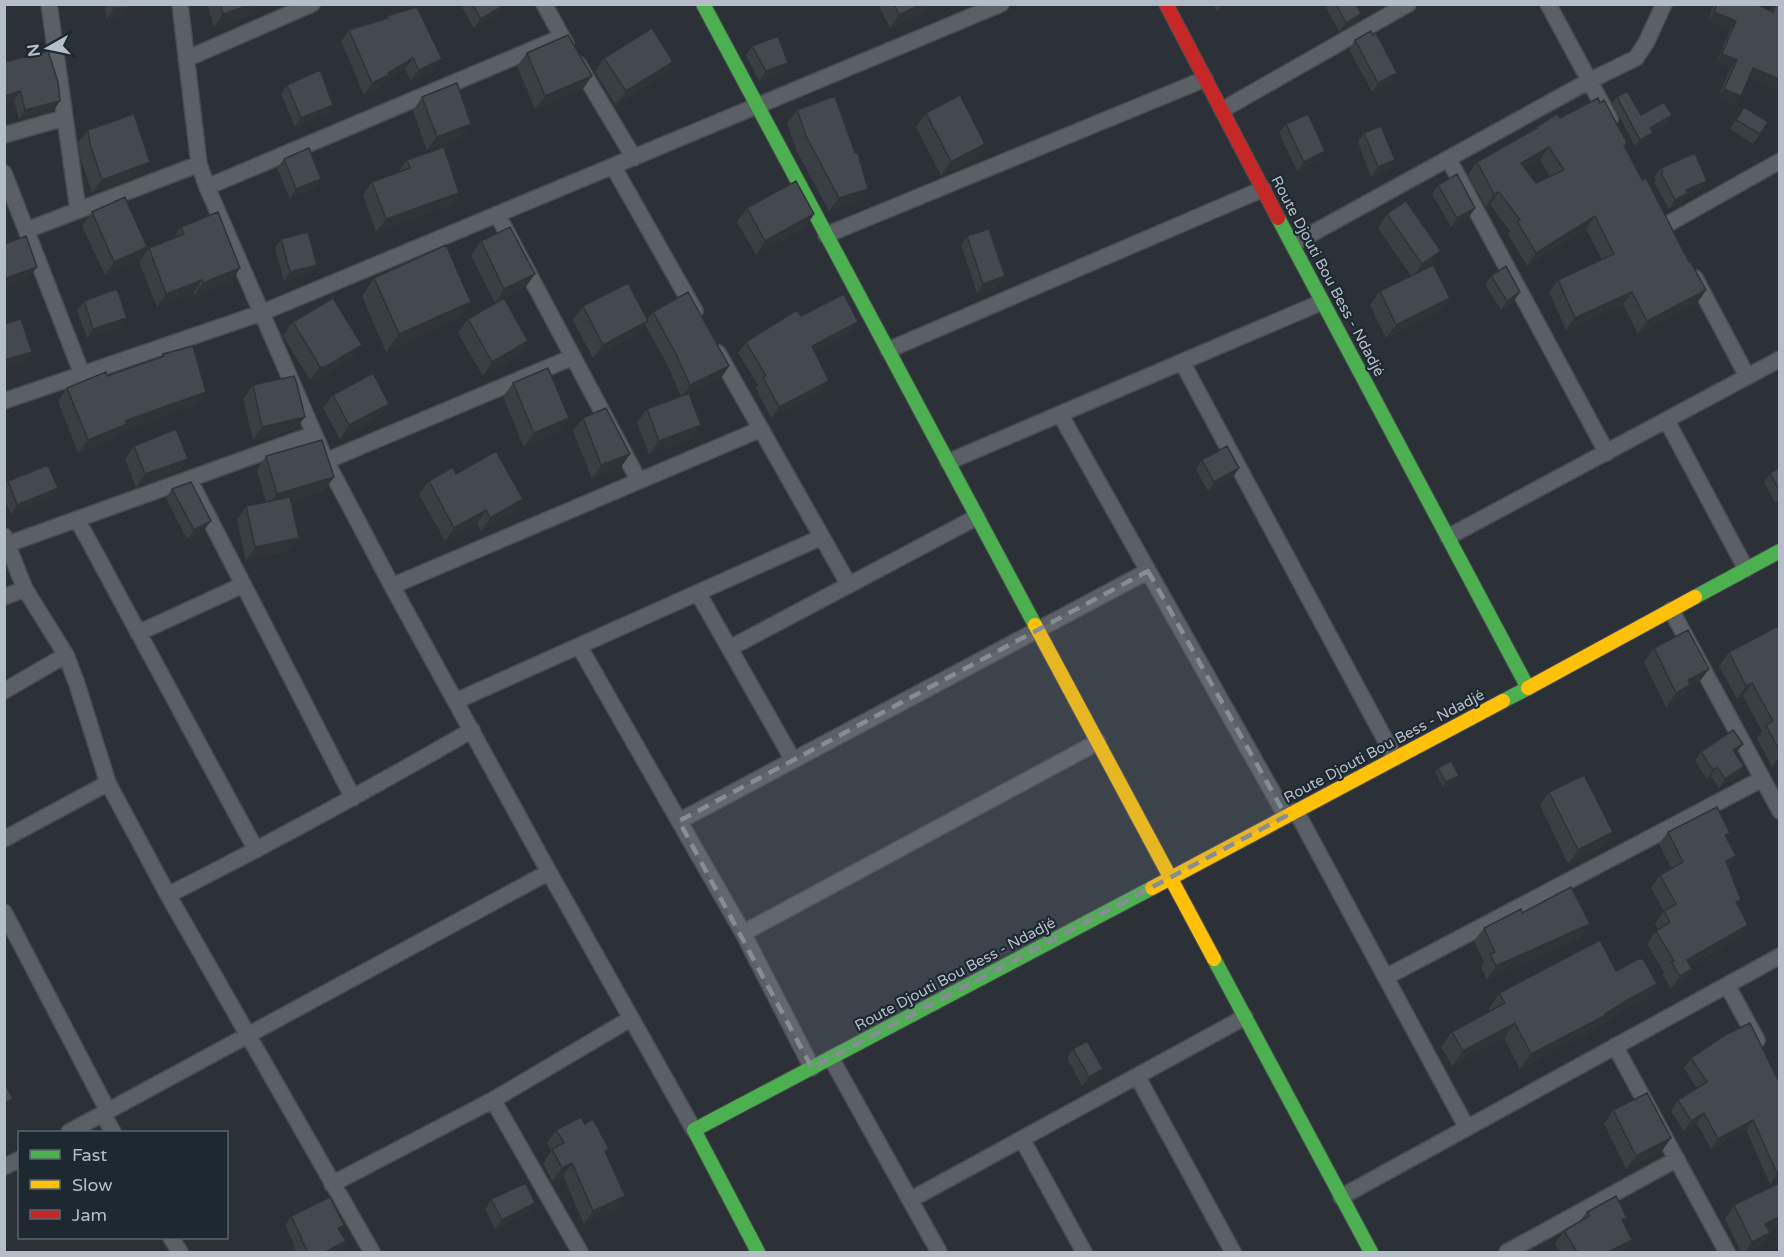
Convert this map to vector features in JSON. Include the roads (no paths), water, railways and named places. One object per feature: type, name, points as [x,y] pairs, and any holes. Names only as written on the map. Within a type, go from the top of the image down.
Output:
[{"type":"main road","points":[[703,4],[1371,1252]]},
{"type":"main road","name":"Route Djouti Bou Bess - Ndadjé","points":[[694,1130],[1528,688],[1166,4]]},
{"type":"main road","points":[[1528,688],[1779,551]]},
{"type":"main road","points":[[694,1130],[754,1251]]},
{"type":"street","points":[[49,4],[78,210]]},
{"type":"street","points":[[180,4],[199,165],[326,461],[549,872],[694,1130]]},
{"type":"street","points":[[186,59],[312,4]]},
{"type":"street","points":[[544,4],[634,158]]},
{"type":"street","points":[[4,401],[261,313],[1001,4]]},
{"type":"street","points":[[1222,111],[1408,4]]},
{"type":"street","points":[[1548,4],[1617,132]]},
{"type":"street","points":[[1293,244],[1589,81],[1636,58],[1647,43],[1664,4]]},
{"type":"street","points":[[207,187],[562,37]]},
{"type":"street","points":[[826,235],[1205,80]]},
{"type":"street","points":[[4,135],[64,118]]},
{"type":"street","points":[[1449,159],[1607,453]]},
{"type":"street","points":[[1666,225],[1779,161]]},
{"type":"street","points":[[27,231],[199,165]]},
{"type":"street","points":[[613,166],[849,585]]},
{"type":"street","points":[[4,173],[82,374]]},
{"type":"street","points":[[888,350],[1263,189]]},
{"type":"street","points":[[497,214],[639,481]]},
{"type":"street","points":[[1688,265],[1747,376]]},
{"type":"street","points":[[948,462],[1322,302]]},
{"type":"street","points":[[326,461],[573,357]]},
{"type":"street","points":[[1448,537],[1779,359]]},
{"type":"street","points":[[1182,362],[1395,758]]},
{"type":"street","points":[[1060,414],[1148,571],[1386,977],[1467,1128]]},
{"type":"street","points":[[1667,421],[1746,569]]},
{"type":"street","points":[[393,586],[761,429]]},
{"type":"street","points":[[314,434],[77,519],[6,540],[25,589],[66,655],[108,783],[168,895],[372,1252]]},
{"type":"street","points":[[189,479],[353,798]]},
{"type":"street","points":[[730,648],[977,518]]},
{"type":"street","points":[[77,519],[256,850]]},
{"type":"street","points":[[456,701],[822,537]]},
{"type":"street","points":[[679,821],[1148,571]]},
{"type":"street","points":[[138,633],[243,585]]},
{"type":"street","points":[[4,597],[25,589]]},
{"type":"street","points":[[698,593],[793,760]]},
{"type":"street","points":[[1671,610],[1779,811]]},
{"type":"street","points":[[579,646],[743,933],[812,1068]]},
{"type":"street","points":[[4,691],[66,655]]},
{"type":"street","points":[[168,895],[353,798],[472,730]]},
{"type":"street","points":[[743,933],[1098,742]]},
{"type":"street","points":[[1386,977],[1762,779]]},
{"type":"street","points":[[4,839],[108,783]]},
{"type":"street","points":[[71,1131],[549,872]]},
{"type":"street","points":[[4,912],[113,1131]]},
{"type":"street","points":[[1341,1197],[1779,956]]},
{"type":"street","points":[[1727,985],[1764,1053]]},
{"type":"street","points":[[910,1200],[1245,1017]]},
{"type":"street","points":[[332,1184],[493,1100],[630,1019]]},
{"type":"street","points":[[1615,1046],[1727,1252]]},
{"type":"street","points":[[831,1058],[939,1252]]},
{"type":"street","points":[[1137,1076],[1233,1252]]},
{"type":"street","points":[[493,1100],[580,1252]]},
{"type":"street","points":[[1022,1138],[1084,1252]]},
{"type":"street","points":[[1508,1252],[1677,1159]]},
{"type":"street","points":[[4,1167],[18,1160]]},
{"type":"street","points":[[172,1239],[180,1252]]}]
